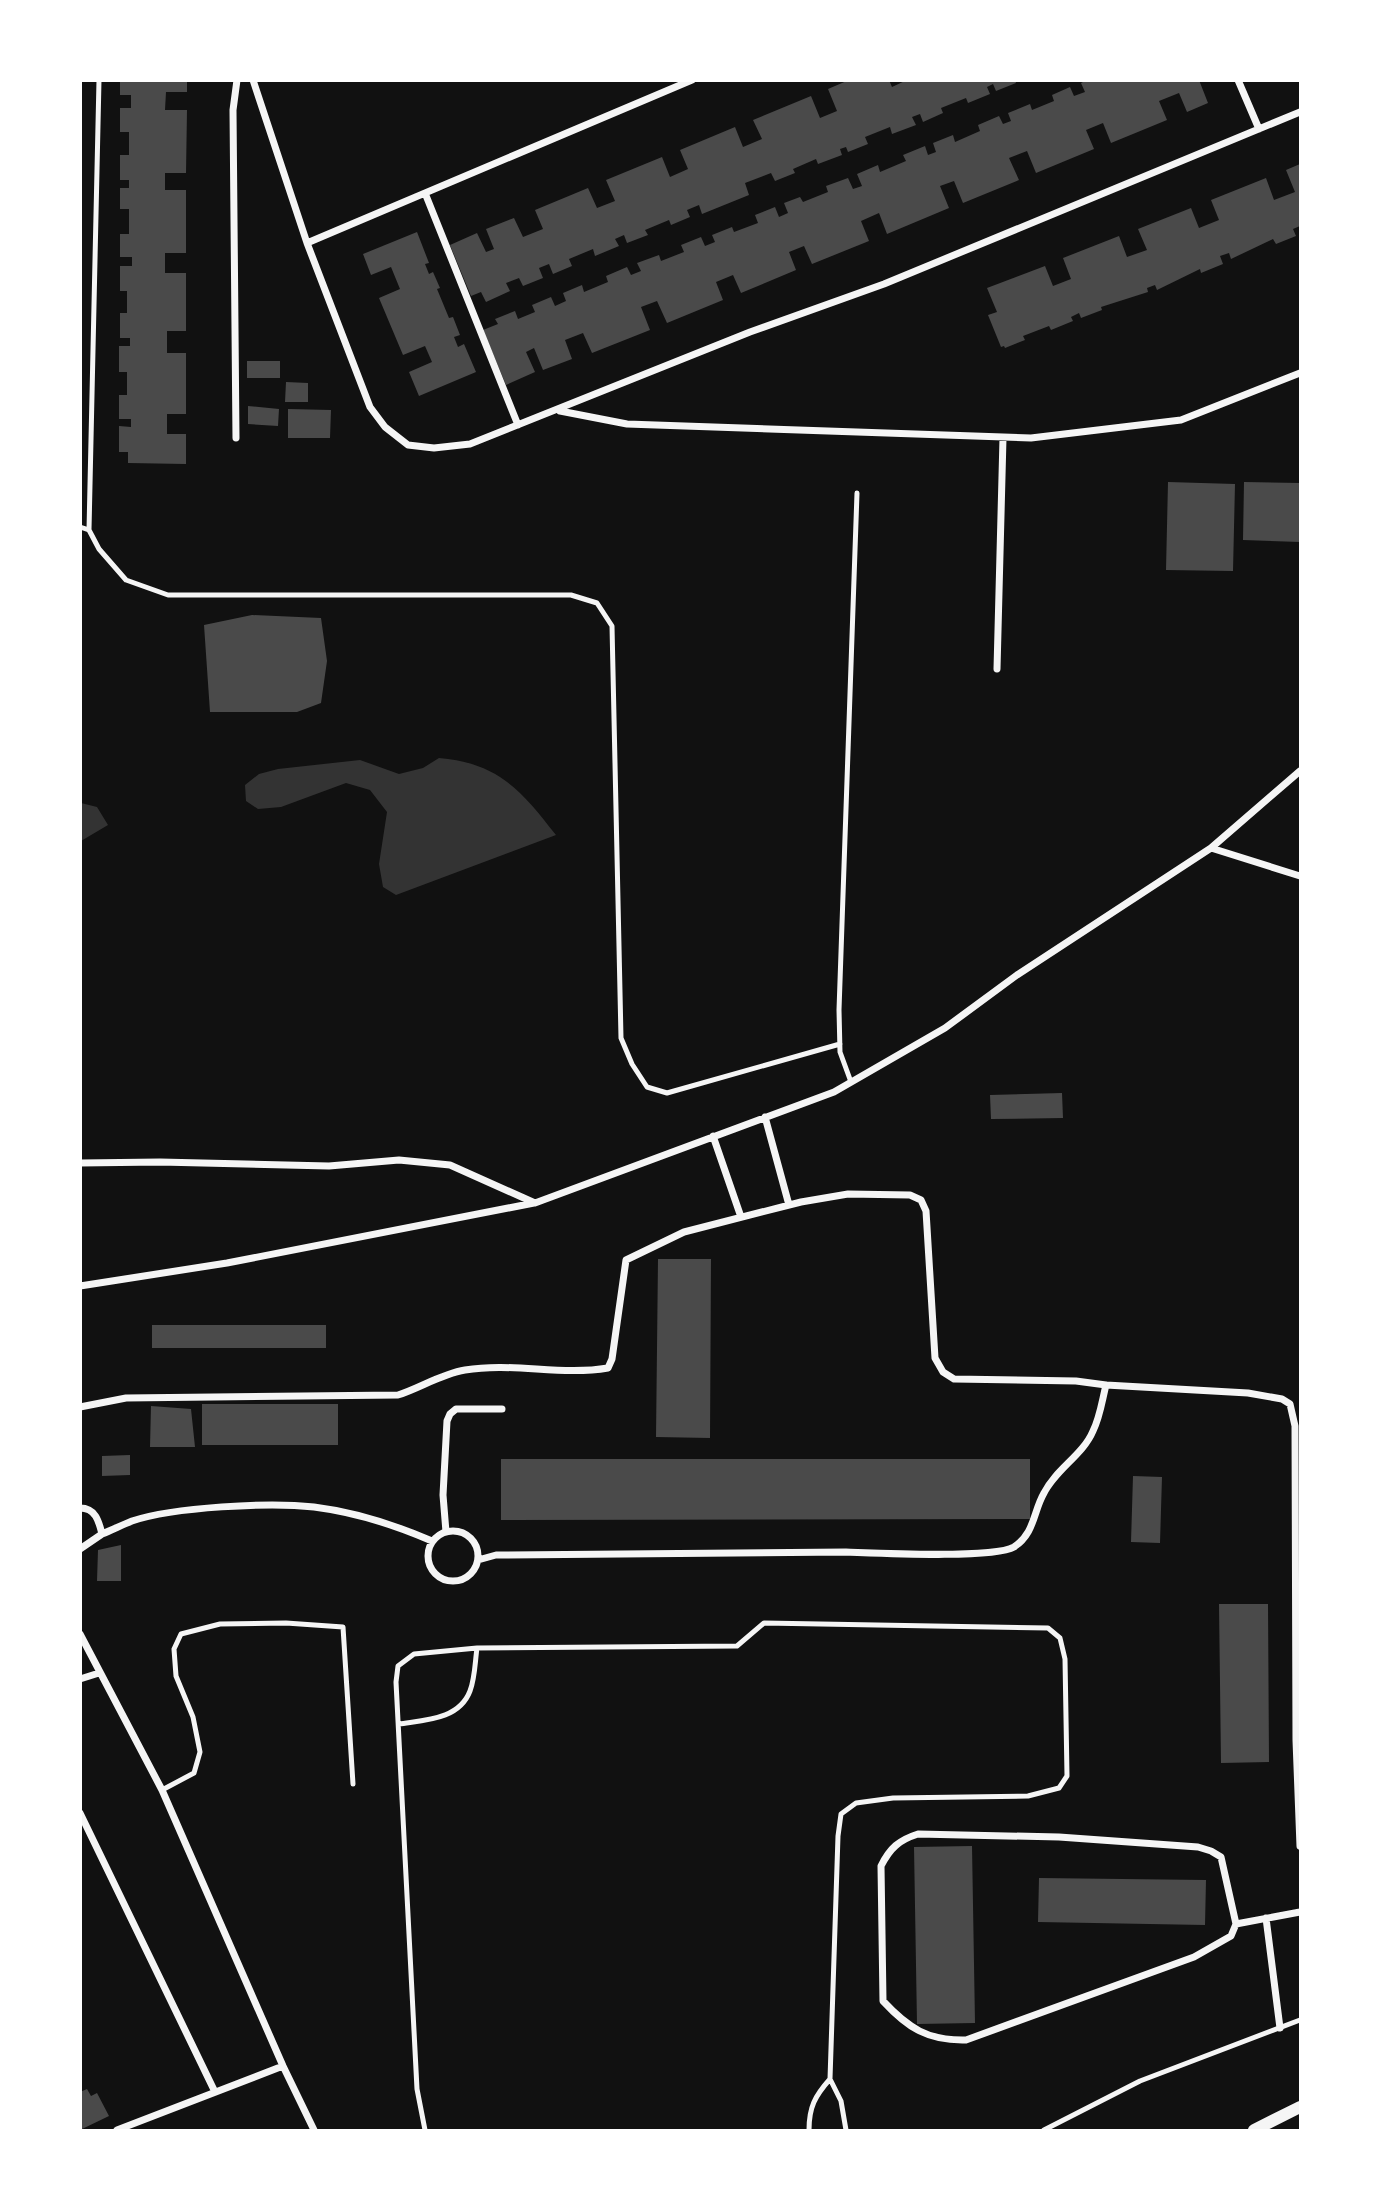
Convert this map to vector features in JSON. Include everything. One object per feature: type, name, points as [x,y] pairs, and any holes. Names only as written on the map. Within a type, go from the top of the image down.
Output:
[{"type":"street","points":[[236,438],[233,110],[237,80]]},
{"type":"street","points":[[253,80],[307,243],[370,407],[385,427],[408,445],[434,448],[470,444],[558,411],[750,332],[884,284],[1300,112]]},
{"type":"street","points":[[307,243],[692,80]]},
{"type":"street","points":[[1238,80],[1259,129]]},
{"type":"street","points":[[425,192],[519,425]]},
{"type":"street","points":[[558,411],[627,424],[1031,438],[1181,420],[1300,373]]},
{"type":"street","points":[[997,668],[1003,438]]},
{"type":"street","points":[[80,1286],[227,1263],[535,1203],[834,1092],[945,1028],[1017,975],[1211,848],[1300,771]]},
{"type":"street","points":[[1211,848],[1300,876]]},
{"type":"street","points":[[765,1117],[789,1205]]},
{"type":"street","points":[[713,1136],[741,1217]]},
{"type":"street","points":[[80,1163],[329,1166],[399,1160],[450,1165],[535,1203]]},
{"type":"street","points":[[80,1407],[126,1398],[398,1395],[450,1373],[467,1369],[591,1371],[608,1368],[612,1359],[626,1260],[684,1231],[789,1205],[848,1194],[910,1195],[921,1200],[926,1211],[935,1358],[943,1372],[954,1379],[1076,1381],[1248,1393],[1282,1399],[1290,1404],[1295,1426],[1296,1740],[1300,1846]]},
{"type":"street","points":[[478,1560],[496,1555],[973,1553],[1011,1549],[1026,1538],[1034,1523],[1042,1494],[1056,1473],[1093,1433],[1106,1385]]},
{"type":"street","points":[[446,1532],[443,1495],[447,1422],[450,1414],[456,1409],[502,1409]]},
{"type":"street","points":[[80,1549],[102,1534],[133,1521],[190,1510],[260,1506],[313,1507],[396,1526],[432,1541]]},
{"type":"street","points":[[80,1508],[87,1508],[98,1517],[102,1534]]},
{"type":"street","points":[[454,1531],[470,1537],[475,1543],[478,1560],[476,1568],[464,1579],[456,1581],[440,1578],[429,1565],[428,1549],[432,1541],[446,1532],[454,1531]]},
{"type":"street","points":[[80,1634],[162,1790],[283,2066],[314,2130]]},
{"type":"street","points":[[80,1679],[99,1673]]},
{"type":"street","points":[[80,1813],[215,2092]]},
{"type":"street","points":[[918,1834],[1059,1837],[1198,1847],[1221,1857],[1236,1924],[1231,1936],[1194,1957],[966,2040],[945,2040],[915,2030],[883,2001],[881,1866],[887,1853],[901,1839],[918,1834]]},
{"type":"street","points":[[1236,1924],[1300,1912]]},
{"type":"street","points":[[1266,1918],[1280,2028]]},
{"type":"street","points":[[117,2130],[283,2066]]},
{"type":"street","points":[[1254,2130],[1300,2107]]},
{"type":"lane","points":[[99,80],[89,530],[99,549],[126,580],[168,595],[571,595],[597,603],[612,626],[621,1038],[632,1064],[647,1087],[667,1093],[840,1044]]},
{"type":"lane","points":[[851,1082],[840,1052],[839,1010],[856,493]]},
{"type":"lane","points":[[80,527],[89,530]]},
{"type":"lane","points":[[162,1790],[194,1773],[200,1752],[193,1717],[176,1676],[174,1649],[181,1634],[220,1624],[286,1623],[342,1627],[353,1784]]},
{"type":"lane","points":[[425,2130],[417,2089],[398,1666],[414,1654],[477,1648],[737,1646],[765,1623],[1048,1628],[1060,1638],[1065,1659],[1067,1776],[1059,1788],[1028,1796],[893,1798],[856,1803],[841,1815],[838,1836],[830,2079],[841,2101],[846,2130]]},
{"type":"lane","points":[[399,1724],[439,1718],[460,1708],[470,1691],[477,1648]]},
{"type":"lane","points":[[1044,2130],[1140,2081],[1300,2020]]},
{"type":"lane","points":[[808,2130],[809,2111],[814,2098],[830,2079]]},
{"type":"shaded area","points":[[439,758],[460,761],[493,773],[519,792],[556,835],[396,895],[383,887],[379,864],[387,812],[370,790],[346,783],[281,807],[258,809],[246,801],[245,785],[259,774],[278,769],[360,760],[399,774],[423,768]]},
{"type":"shaded area","points":[[81,803],[97,807],[108,825],[81,841]]},
{"type":"building","points":[[120,80],[187,80],[187,92],[166,92],[165,110],[187,110],[186,173],[165,173],[165,190],[186,190],[186,253],[165,253],[165,273],[186,273],[186,331],[167,331],[167,353],[186,353],[186,414],[167,414],[167,434],[186,434],[186,464],[128,463],[128,452],[119,452],[119,426],[131,427],[131,419],[119,419],[119,395],[127,395],[127,372],[119,372],[119,346],[130,346],[130,338],[120,338],[120,313],[127,313],[127,291],[120,291],[120,266],[132,266],[132,257],[120,257],[120,234],[129,234],[129,209],[120,209],[120,188],[129,188],[129,180],[120,180],[120,155],[129,155],[129,132],[120,132],[120,108],[131,108],[131,95],[120,95]]},
{"type":"building","points":[[849,80],[889,80],[892,87],[907,80],[1015,80],[1016,83],[996,91],[993,84],[987,87],[990,94],[968,103],[966,98],[941,108],[943,113],[923,122],[920,114],[912,117],[916,125],[892,134],[890,127],[865,137],[868,144],[848,152],[846,147],[840,149],[842,155],[818,164],[816,159],[793,169],[795,173],[775,181],[771,173],[745,183],[749,195],[702,214],[699,205],[687,210],[690,217],[671,225],[669,220],[645,230],[648,235],[627,243],[624,235],[615,239],[619,246],[595,256],[593,249],[569,259],[572,266],[553,274],[549,264],[539,268],[543,278],[523,286],[519,278],[506,283],[510,291],[486,302],[481,292],[471,296],[450,245],[477,233],[486,252],[494,249],[486,229],[514,218],[523,237],[543,229],[535,210],[588,188],[597,208],[615,201],[606,180],[662,157],[670,177],[688,169],[680,150],[735,127],[743,147],[762,139],[753,120],[811,96],[820,118],[837,111],[828,89]]},
{"type":"building","points":[[1087,80],[1199,80],[1208,103],[1187,112],[1179,93],[1159,101],[1167,120],[1111,143],[1103,123],[1086,130],[1094,149],[1036,173],[1027,151],[1009,158],[1019,180],[963,203],[954,181],[940,186],[949,208],[887,234],[879,213],[861,221],[869,241],[812,264],[804,246],[789,252],[796,270],[741,293],[733,275],[716,282],[723,300],[667,323],[657,301],[641,307],[650,330],[592,353],[583,333],[565,340],[572,359],[543,370],[534,348],[526,352],[535,372],[506,385],[483,330],[498,324],[495,319],[515,311],[518,319],[535,312],[532,305],[551,297],[555,306],[566,301],[563,293],[582,285],[584,292],[608,282],[606,276],[627,267],[631,275],[641,271],[637,263],[659,255],[661,261],[684,252],[681,245],[701,237],[705,246],[715,242],[712,235],[732,227],[734,232],[758,223],[755,215],[775,207],[779,217],[788,213],[784,203],[800,197],[803,202],[828,192],[826,186],[848,178],[853,189],[862,186],[857,174],[878,165],[880,172],[906,161],[903,155],[925,146],[928,155],[936,152],[933,143],[953,135],[955,142],[980,131],[978,125],[999,116],[1003,124],[1011,121],[1008,113],[1030,104],[1032,110],[1054,101],[1052,95],[1070,87],[1074,96],[1085,92],[1081,83]]},
{"type":"building","points":[[1300,164],[1300,226],[1293,229],[1296,236],[1276,244],[1273,239],[1231,259],[1229,253],[1220,256],[1223,264],[1201,273],[1200,269],[1157,290],[1155,285],[1147,288],[1148,292],[1101,307],[1102,310],[1081,318],[1079,313],[1071,317],[1073,321],[1051,330],[1049,326],[1023,336],[1025,340],[1001,347],[988,315],[997,312],[987,288],[1045,266],[1053,286],[1071,279],[1063,258],[1119,236],[1127,257],[1147,250],[1138,229],[1191,208],[1199,228],[1219,220],[1211,200],[1266,178],[1274,200],[1295,192],[1286,170]]},
{"type":"building","points":[[417,232],[429,263],[425,264],[429,274],[433,272],[449,318],[453,317],[460,335],[454,337],[458,347],[464,344],[476,372],[419,396],[409,372],[432,362],[425,346],[403,355],[379,298],[400,289],[391,267],[371,275],[363,254]]},
{"type":"building","points":[[247,361],[280,361],[280,378],[247,378]]},
{"type":"building","points":[[286,382],[308,383],[308,402],[285,402]]},
{"type":"building","points":[[248,406],[279,409],[278,426],[248,424]]},
{"type":"building","points":[[288,409],[331,410],[330,438],[288,438]]},
{"type":"building","points":[[1168,482],[1235,484],[1233,571],[1166,570]]},
{"type":"building","points":[[1244,482],[1300,483],[1300,542],[1243,540]]},
{"type":"building","points":[[252,615],[321,618],[327,661],[321,703],[297,712],[210,712],[204,625]]},
{"type":"building","points":[[1062,1093],[1063,1118],[991,1119],[990,1095]]},
{"type":"building","points":[[658,1259],[711,1259],[710,1438],[656,1437]]},
{"type":"building","points":[[152,1325],[326,1325],[326,1348],[152,1348]]},
{"type":"building","points":[[202,1404],[338,1404],[338,1445],[202,1445]]},
{"type":"building","points":[[151,1406],[191,1409],[195,1447],[150,1447]]},
{"type":"building","points":[[130,1455],[130,1475],[102,1476],[102,1456]]},
{"type":"building","points":[[501,1459],[1030,1459],[1030,1519],[501,1520]]},
{"type":"building","points":[[1133,1476],[1162,1477],[1160,1543],[1131,1542]]},
{"type":"building","points":[[121,1545],[121,1581],[97,1581],[98,1550]]},
{"type":"building","points":[[1219,1604],[1268,1604],[1269,1762],[1221,1763]]},
{"type":"building","points":[[972,1846],[975,2023],[917,2024],[914,1847]]},
{"type":"building","points":[[1039,1878],[1206,1880],[1205,1925],[1038,1922]]},
{"type":"building","points":[[87,2089],[91,2096],[97,2093],[109,2116],[80,2130],[80,2092]]}]
